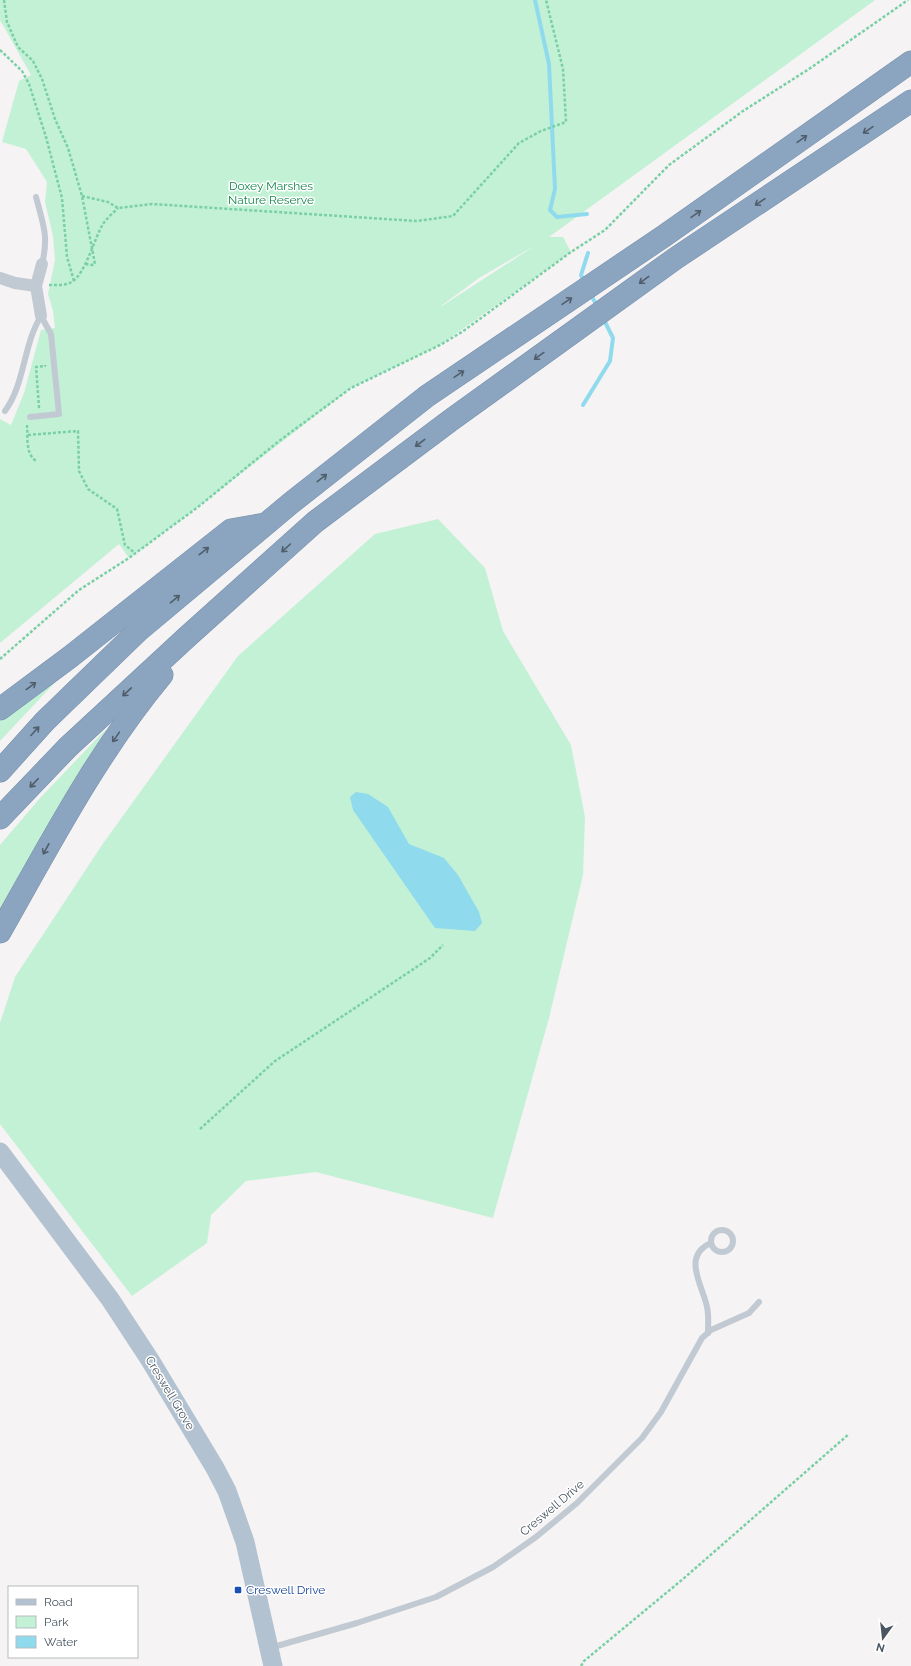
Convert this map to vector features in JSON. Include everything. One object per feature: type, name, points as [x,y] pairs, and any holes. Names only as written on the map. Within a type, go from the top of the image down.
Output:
[{"type":"highway","points":[[0,771],[138,617],[232,530],[266,524],[427,396],[664,236],[911,62]]},
{"type":"highway","points":[[0,818],[68,747],[186,637],[315,522],[451,420],[676,258],[906,105]]},
{"type":"highway","points":[[0,709],[138,617]]},
{"type":"highway","points":[[0,932],[66,815],[101,758],[147,693],[182,652],[186,637]]},
{"type":"main road","name":"Creswell Grove","points":[[0,1152],[110,1299],[150,1360],[215,1468],[227,1491],[245,1542],[271,1657]]},
{"type":"street","points":[[41,316],[36,286],[42,264]]},
{"type":"street","points":[[0,278],[36,286]]},
{"type":"lane","points":[[36,197],[46,235],[42,264]]},
{"type":"lane","points":[[5,411],[15,393],[33,328],[41,316],[51,334],[59,414],[30,417]]},
{"type":"lane","points":[[708,1333],[708,1308],[698,1281],[696,1263],[701,1249],[711,1243]]},
{"type":"lane","name":"Creswell Drive","points":[[271,1657],[357,1623],[436,1597],[493,1567],[536,1537],[577,1503],[642,1438],[661,1412],[702,1338],[721,1325],[749,1314],[759,1302]]},
{"type":"path","points":[[4,0],[7,22],[18,47],[33,61],[42,79],[68,148],[82,196],[95,264],[92,266],[86,264]]},
{"type":"path","points":[[82,196],[108,202],[118,208],[152,204],[417,221],[453,216],[519,142],[566,122],[563,69],[546,0]]},
{"type":"path","points":[[0,659],[79,590],[135,553],[198,507],[278,441],[351,388],[440,345],[462,332],[564,257],[605,230],[669,165],[743,111],[809,69],[908,0]]},
{"type":"path","points":[[0,51],[22,71],[28,84],[43,129],[62,198],[67,257],[74,281]]},
{"type":"path","points":[[36,286],[63,285],[74,281],[86,264],[92,246],[104,223],[118,208]]},
{"type":"path","points":[[32,408],[39,407],[36,367],[45,366],[44,359]]},
{"type":"path","points":[[27,424],[29,451],[32,458],[36,461]]},
{"type":"path","points":[[28,435],[78,431],[79,471],[88,489],[118,510],[125,545],[135,553]]},
{"type":"path","points":[[200,1129],[275,1061],[430,958],[444,946]]},
{"type":"path","points":[[581,1666],[584,1661],[683,1578],[849,1434]]},
{"type":"green space","name":"Doxey Marshes Nature Reserve","points":[[0,0],[875,0],[549,237],[563,237],[571,252],[440,345],[351,388],[198,507],[129,558],[119,544],[0,643],[0,419],[11,425],[24,393],[41,330],[55,328],[53,311],[48,294],[55,260],[53,236],[45,202],[47,182],[26,149],[2,142],[19,81],[31,75],[0,20]],"holes":[[[536,245],[442,306],[479,278]]]},
{"type":"green space","points":[[438,519],[485,568],[503,631],[571,745],[585,817],[583,875],[549,1018],[493,1218],[316,1172],[246,1181],[211,1215],[207,1243],[132,1296],[0,1124],[0,1023],[15,977],[102,845],[238,656],[375,534]]},
{"type":"green space","points":[[61,676],[0,741],[0,721],[21,704]]},
{"type":"green space","points":[[106,729],[0,918],[0,845],[41,797]]},
{"type":"water","points":[[356,792],[368,794],[388,807],[409,844],[444,858],[458,875],[479,912],[482,923],[475,931],[435,928],[353,810],[350,797]]},
{"type":"waterway","points":[[535,0],[549,64],[555,189],[550,210],[557,217],[587,214]]},
{"type":"waterway","points":[[584,281],[581,275],[588,253]]},
{"type":"waterway","points":[[590,293],[597,306]]},
{"type":"waterway","points":[[583,405],[610,361],[613,338],[603,318]]},
{"type":"place","name":"Creswell Drive","points":[[238,1590]]}]
